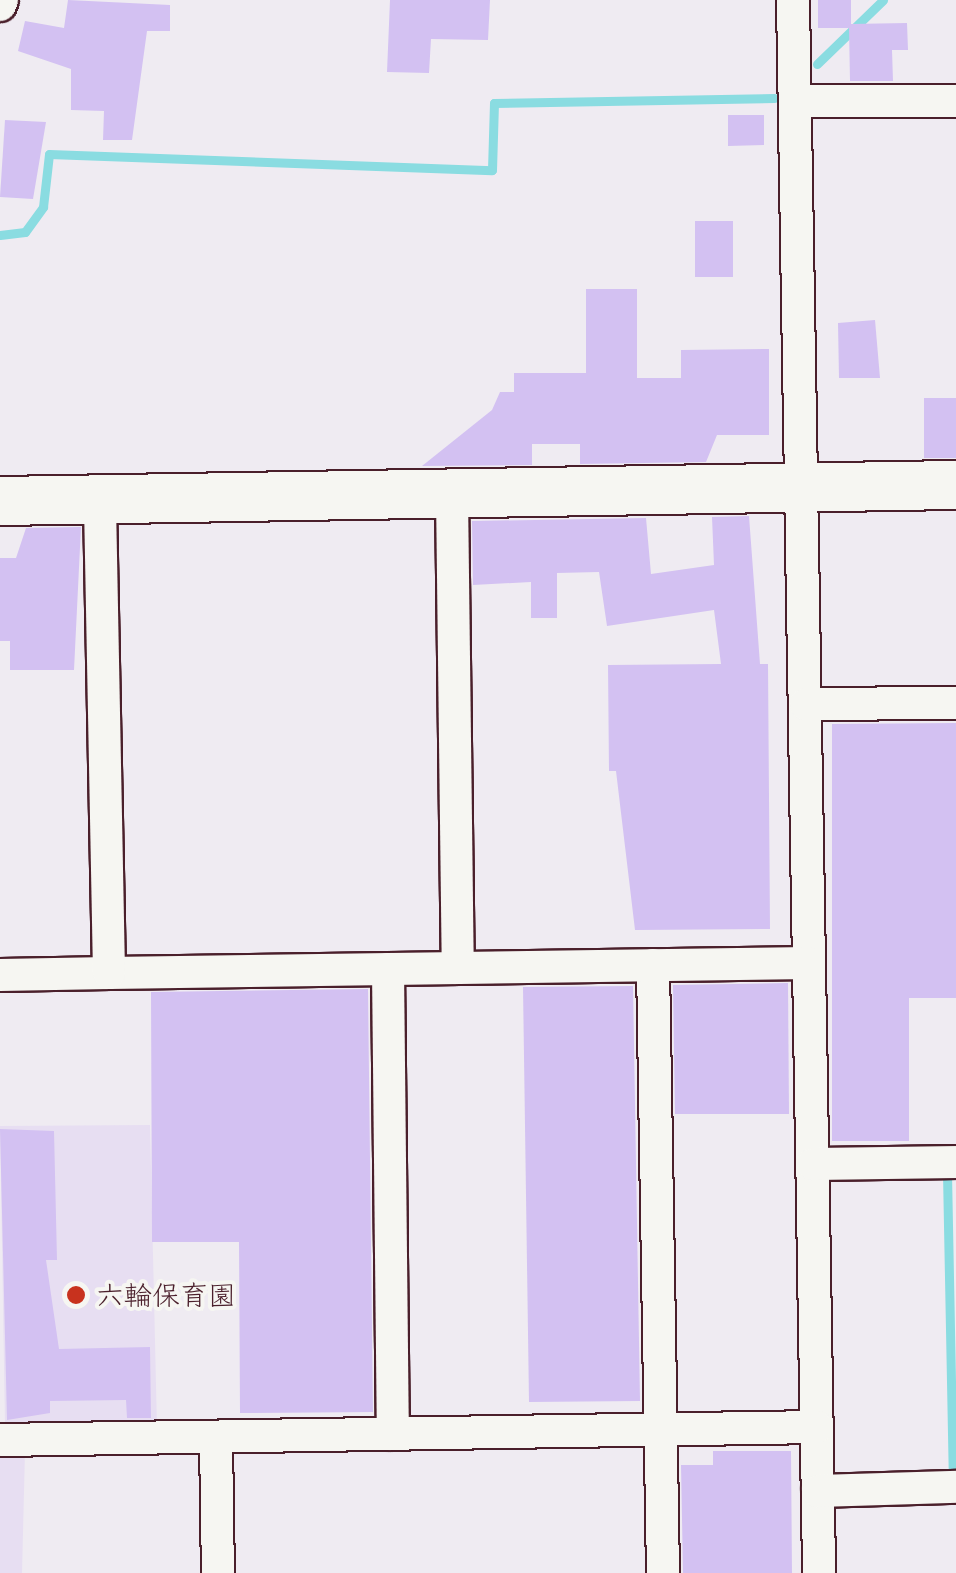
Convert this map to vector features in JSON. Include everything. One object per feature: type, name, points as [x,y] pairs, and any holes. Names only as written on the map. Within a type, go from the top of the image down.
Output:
[{"type":"street","points":[[793,0],[819,1573]]},
{"type":"street","points":[[795,102],[956,102]]},
{"type":"street","points":[[0,501],[956,486]]},
{"type":"street","points":[[452,494],[458,968]]},
{"type":"street","points":[[100,500],[109,973]]},
{"type":"street","points":[[806,704],[956,703]]},
{"type":"street","points":[[0,975],[810,963]]},
{"type":"street","points":[[653,965],[663,1573]]},
{"type":"street","points":[[388,969],[392,1434]]},
{"type":"street","points":[[813,1164],[956,1162]]},
{"type":"street","points":[[0,1440],[817,1427]]},
{"type":"street","points":[[216,1437],[218,1573]]},
{"type":"street","points":[[818,1491],[956,1487]]},
{"type":"shaded area","name":"六輪保育園","points":[[150,1125],[157,1428],[5,1424],[0,1126]]},
{"type":"shaded area","points":[[0,1451],[25,1451],[22,1573],[0,1573]]},
{"type":"building","points":[[68,0],[170,5],[170,31],[147,31],[132,140],[103,140],[104,111],[71,110],[71,69],[18,51],[25,21],[64,28]]},
{"type":"building","points":[[390,0],[490,0],[488,40],[431,39],[429,73],[387,72]]},
{"type":"building","points":[[818,0],[851,0],[851,24],[907,23],[908,50],[892,50],[893,81],[850,81],[849,28],[818,28]]},
{"type":"building","points":[[728,115],[764,115],[764,145],[728,146]]},
{"type":"building","points":[[5,120],[46,122],[33,199],[0,197]]},
{"type":"building","points":[[695,221],[733,221],[733,277],[695,277]]},
{"type":"building","points":[[586,289],[637,289],[637,378],[681,378],[681,350],[769,349],[769,435],[717,435],[706,462],[580,464],[580,444],[532,444],[532,465],[422,466],[492,410],[500,392],[514,392],[514,373],[586,373]]},
{"type":"building","points":[[875,320],[880,378],[839,378],[838,323]]},
{"type":"building","points":[[924,398],[956,398],[956,458],[924,458]]},
{"type":"building","points":[[749,516],[760,664],[768,664],[770,929],[635,930],[616,771],[609,771],[608,665],[721,664],[714,610],[607,626],[599,572],[557,573],[557,618],[531,618],[531,582],[473,585],[472,521],[646,518],[651,574],[714,565],[712,517]]},
{"type":"building","points":[[81,527],[74,670],[10,670],[10,641],[0,641],[0,558],[16,558],[26,528]]},
{"type":"building","points":[[956,723],[956,998],[909,998],[909,1141],[832,1141],[832,724]]},
{"type":"building","points":[[788,983],[789,1114],[675,1114],[673,985]]},
{"type":"building","points":[[633,986],[640,1401],[529,1402],[523,987]]},
{"type":"building","points":[[368,989],[373,1412],[240,1413],[239,1242],[152,1242],[151,992]]},
{"type":"building","points":[[0,1129],[54,1131],[57,1260],[46,1260],[59,1349],[150,1347],[151,1418],[127,1418],[126,1400],[50,1401],[50,1413],[7,1420]]},
{"type":"building","points":[[713,1451],[791,1451],[792,1573],[683,1573],[681,1465],[713,1465]]},
{"type":"waterway","points":[[817,64],[883,0]]},
{"type":"waterway","points":[[0,235],[25,232],[43,207],[49,154],[492,170],[494,103],[774,98]]},
{"type":"waterway","points":[[947,1173],[953,1478]]},
{"type":"place","name":"六輪保育園","points":[[76,1295]]}]
